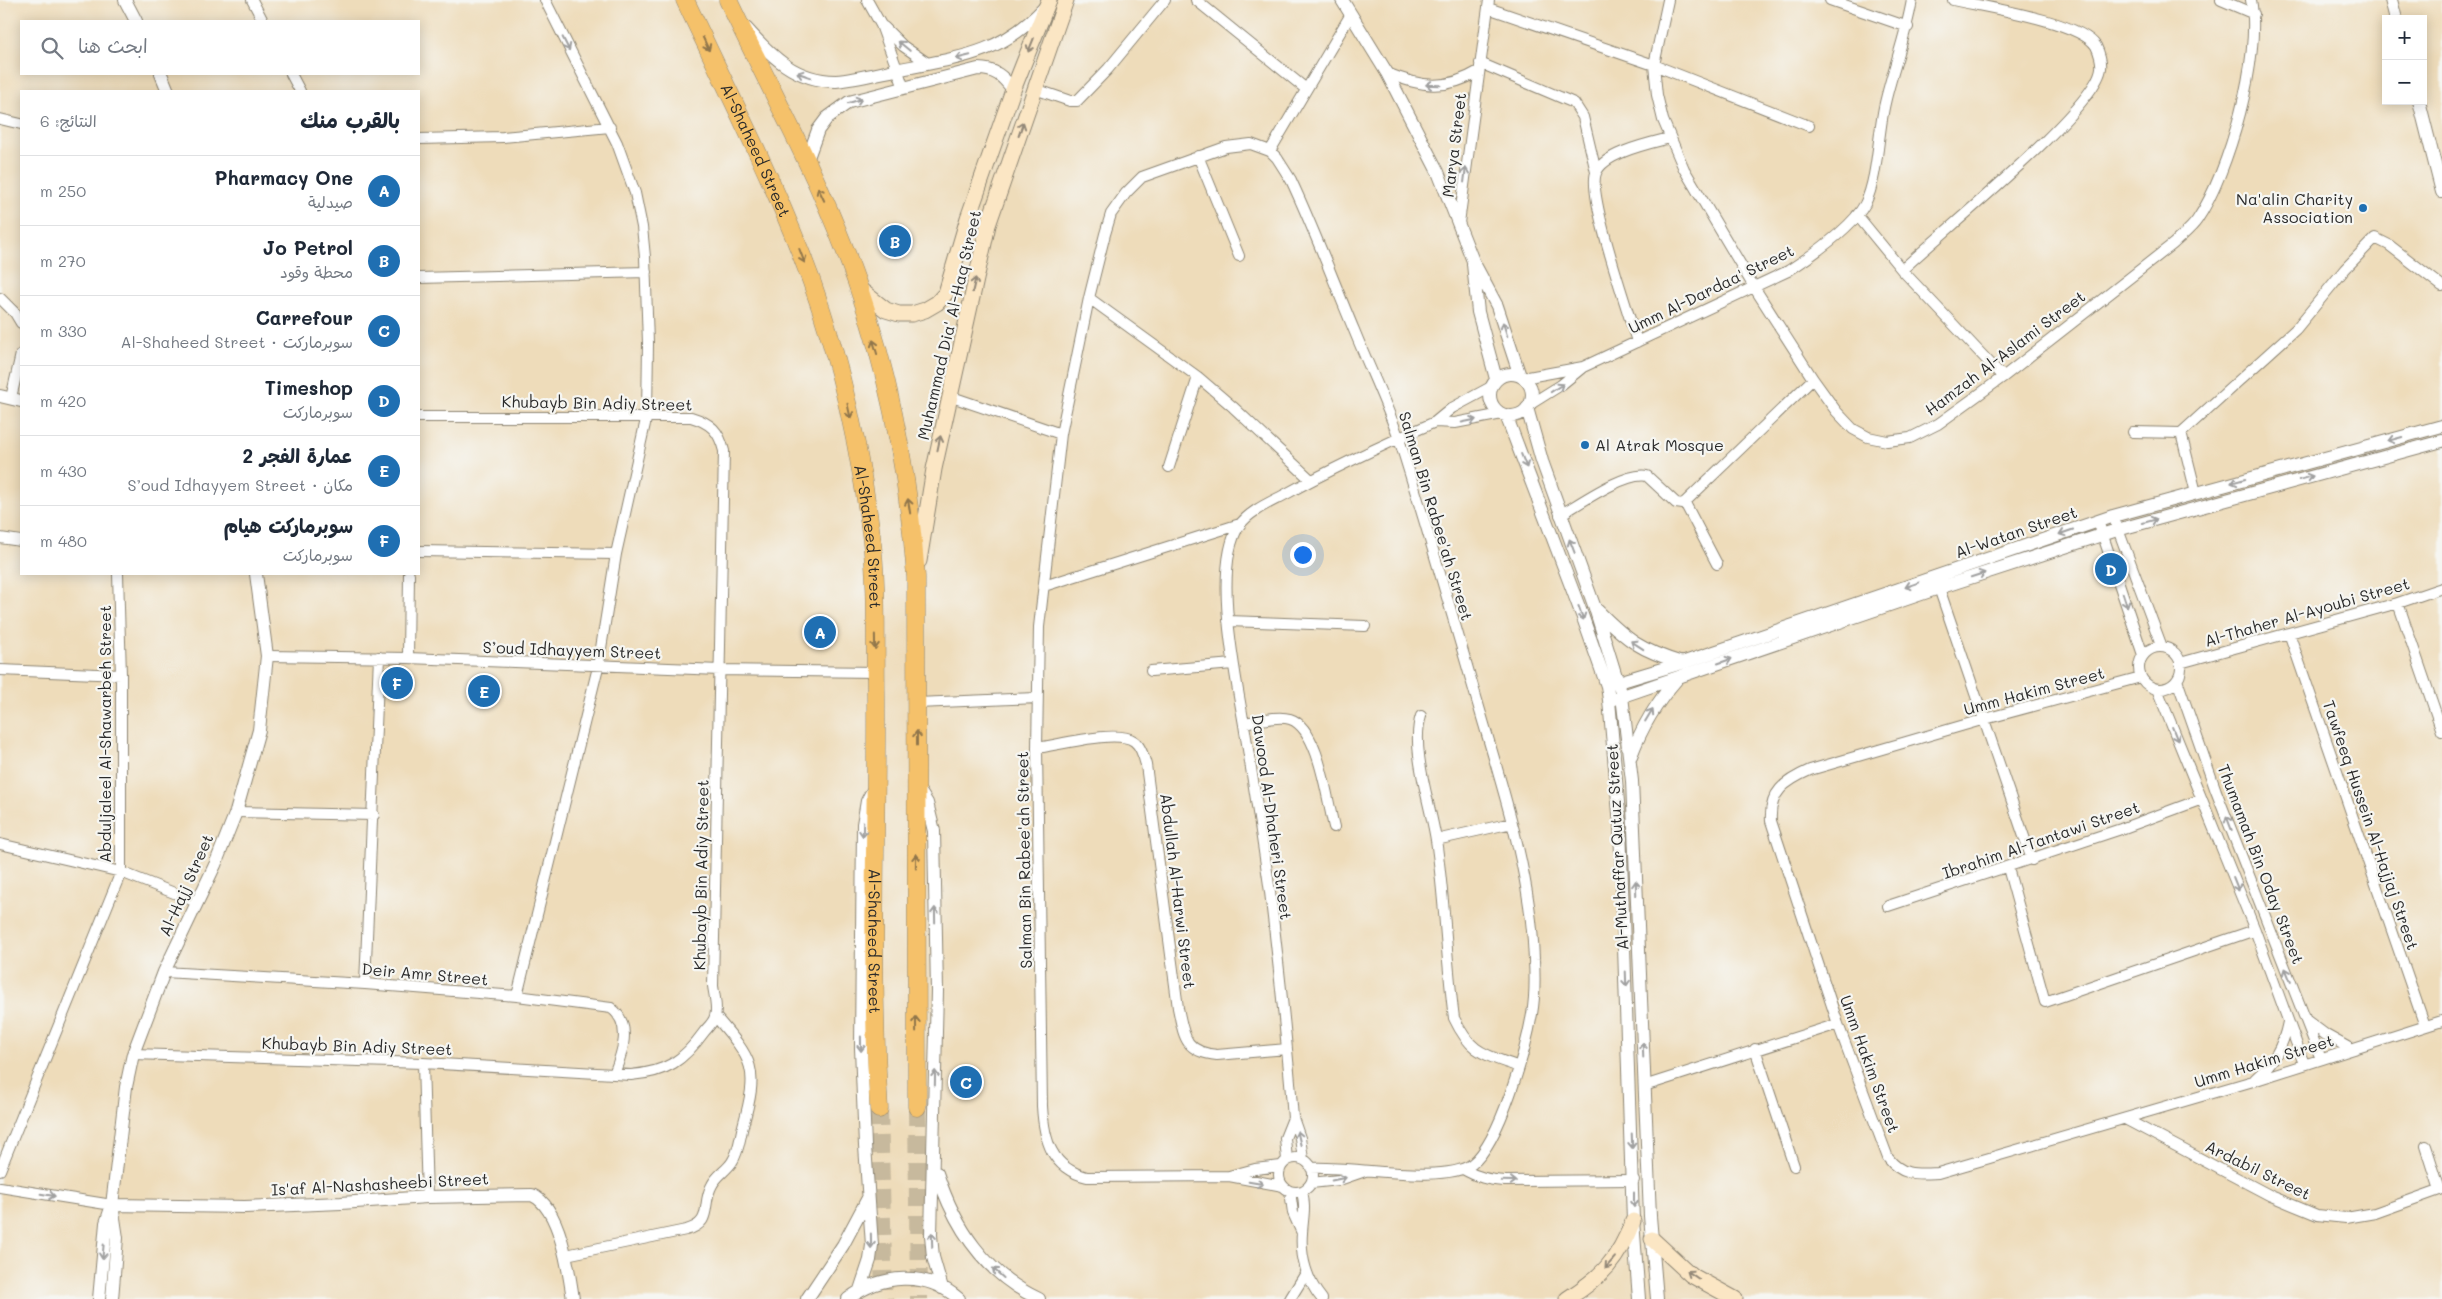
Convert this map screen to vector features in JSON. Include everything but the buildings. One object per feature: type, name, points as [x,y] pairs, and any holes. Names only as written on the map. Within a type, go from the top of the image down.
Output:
[{"type":"highway","name":"Al-Shaheed Street","points":[[685,0],[763,165],[800,252],[822,312],[844,389],[871,536],[876,672],[875,1013],[879,1109]]},
{"type":"highway","points":[[728,0],[831,217],[858,288],[887,386],[913,530],[916,578],[917,704],[915,907],[917,1107]]},
{"type":"main road","name":"Muhammad Dia' Al-Haq Street","points":[[916,578],[934,469],[988,225],[1066,0]]},
{"type":"main road","name":"Muhammad Dia' Al-Haq Street","points":[[858,288],[886,310],[898,314],[912,314],[925,310],[937,303],[946,293],[968,218],[1013,90],[1048,2]]},
{"type":"main road","points":[[968,218],[988,225]]},
{"type":"main road","points":[[1567,1299],[1598,1277],[1611,1264],[1622,1249],[1634,1221]]},
{"type":"main road","points":[[1652,1239],[1691,1275],[1735,1299]]},
{"type":"street","points":[[124,0],[135,20]]},
{"type":"street","points":[[252,0],[262,20]]},
{"type":"street","points":[[516,996],[598,667],[616,554],[647,415],[648,343],[646,272],[642,227],[635,192],[624,159],[610,128],[545,0]]},
{"type":"street","points":[[868,0],[881,25],[904,88]]},
{"type":"street","points":[[1035,89],[1070,101],[1078,101],[1108,69],[1165,0]]},
{"type":"street","points":[[1196,0],[1306,89]]},
{"type":"street","points":[[1342,0],[1387,73],[1438,172],[1473,261],[1497,306],[1522,377],[1528,382],[1532,394],[1528,407],[1518,415],[1504,415],[1455,423],[1435,422]]},
{"type":"street","name":"Hamzah Al-Aslami Street","points":[[1668,0],[1654,65],[1657,95],[1670,138],[1684,169],[1754,287],[1813,379],[1836,411],[1853,428],[1868,437],[1887,441],[1910,438],[1938,424],[2004,377],[2173,244],[2196,221],[2214,192],[2233,137],[2249,69],[2254,14],[2251,0]]},
{"type":"street","points":[[1830,0],[1908,27]]},
{"type":"street","name":"Umm Al-Dardaa' Street","points":[[1522,377],[1583,367],[1788,271],[1814,255],[1857,215],[1865,203],[1870,188],[1885,102],[1908,27],[1912,0]]},
{"type":"street","points":[[1902,270],[2067,121],[2090,90],[2102,68],[2095,46],[2078,31],[2030,17],[1953,0]]},
{"type":"street","points":[[2221,0],[2254,14]]},
{"type":"street","points":[[2391,0],[2395,15]]},
{"type":"street","points":[[737,18],[778,62],[807,77],[822,81],[849,80],[966,56],[1006,41],[1033,20],[1048,2]]},
{"type":"street","points":[[1488,4],[1654,65],[1808,126]]},
{"type":"street","name":"Marya Street","points":[[1459,223],[1488,4]]},
{"type":"street","points":[[949,396],[1061,434],[1088,298],[1111,214],[1126,192],[1142,176],[1198,156],[1251,144],[1270,151],[1351,14]]},
{"type":"street","points":[[881,25],[904,46],[929,64]]},
{"type":"street","points":[[1479,67],[1562,96],[1574,103],[1583,117],[1596,172],[1595,200],[1637,342]]},
{"type":"street","name":"Marya Street","points":[[1387,73],[1408,82],[1431,85],[1456,83],[1479,67]]},
{"type":"street","points":[[806,163],[818,130],[837,109],[849,102],[978,69],[990,69],[999,74],[1013,90]]},
{"type":"street","points":[[161,75],[168,90]]},
{"type":"street","points":[[291,75],[299,90]]},
{"type":"street","points":[[2420,105],[2442,192]]},
{"type":"street","points":[[0,119],[20,124]]},
{"type":"street","points":[[420,139],[503,137],[610,128]]},
{"type":"street","points":[[1596,172],[1604,162],[1618,154],[1670,138]]},
{"type":"street","name":"Salman Bin Rabee'ah Street","points":[[1270,151],[1284,168],[1299,196],[1398,438],[1512,823],[1528,896],[1534,958],[1533,1011],[1519,1067],[1506,1105],[1488,1143],[1472,1164],[1462,1169]]},
{"type":"street","points":[[1198,156],[1239,256]]},
{"type":"street","points":[[1857,215],[1902,270],[2004,377]]},
{"type":"street","points":[[2133,432],[2181,434],[2296,329],[2372,239],[2379,238],[2390,244],[2442,286]]},
{"type":"street","points":[[1473,261],[1478,312],[1494,383],[1491,402],[1504,415]]},
{"type":"street","points":[[420,278],[646,272]]},
{"type":"street","points":[[0,298],[15,312],[20,321]]},
{"type":"street","points":[[1088,298],[1198,377],[1311,480]]},
{"type":"street","points":[[11,398],[20,358]]},
{"type":"street","name":"Umm Al-Dardaa' Street","points":[[1528,407],[1568,380],[1583,367]]},
{"type":"street","points":[[1044,586],[1240,524],[1262,507],[1311,480],[1435,422],[1452,408],[1504,375],[1522,377]]},
{"type":"street","points":[[1169,467],[1198,377]]},
{"type":"street","points":[[1560,515],[1611,486],[1641,474],[1647,476],[1678,504],[1685,503],[1813,379]]},
{"type":"street","name":"Al-Muthaffar Qutuz Street","points":[[1528,407],[1560,515],[1596,608],[1622,696],[1630,758],[1644,1086],[1656,1299]]},
{"type":"street","name":"Khubayb Bin Adiy Street","points":[[133,1054],[423,1063],[614,1074],[648,1074],[665,1069],[680,1060],[693,1048],[715,1016],[713,986],[720,670],[722,444],[715,428],[705,421],[691,417],[647,415],[420,417]]},
{"type":"street","name":"Al-Muthaffar Qutuz Street","points":[[1504,415],[1542,506],[1606,686],[1609,700],[1620,824],[1634,1221],[1639,1299]]},
{"type":"street","name":"Al-Watan Street","points":[[1606,686],[1682,663],[2112,516],[2442,426]]},
{"type":"street","name":"Salman Bin Rabee'ah Street","points":[[1061,434],[1039,627],[1037,698],[1042,1106],[1044,1130],[1050,1148],[1060,1162],[1073,1174],[1087,1178],[1229,1176],[1286,1188]]},
{"type":"street","points":[[2181,434],[2196,493]]},
{"type":"street","name":"Al-Watan Street","points":[[1609,700],[2104,534],[2442,441]]},
{"type":"street","points":[[1685,503],[1717,564]]},
{"type":"street","points":[[2112,516],[2162,648]]},
{"type":"street","points":[[2098,521],[2104,534],[2143,655],[2139,670],[2141,677],[2150,687],[2157,689],[2164,689],[2177,680],[2180,672],[2180,663],[2170,650],[2162,648],[2152,649],[2143,655]]},
{"type":"street","name":"Dawood Al-Dhaheri Street","points":[[1240,524],[1231,539],[1228,557],[1228,621],[1233,664],[1270,892],[1293,1118],[1300,1138],[1303,1159]]},
{"type":"street","points":[[0,538],[20,541]]},
{"type":"street","points":[[420,551],[616,554]]},
{"type":"street","name":"Abduljaleel Al-Shawarbeh Street","points":[[0,1170],[121,872],[121,675],[118,575]]},
{"type":"street","name":"Al-Hajj Street","points":[[99,1299],[106,1223],[112,1205],[126,1087],[133,1054],[164,972],[236,812],[259,730],[267,656],[256,575]]},
{"type":"street","points":[[408,658],[409,575]]},
{"type":"street","points":[[1939,588],[2032,860]]},
{"type":"street","name":"Al-Thaher Al-Ayoubi Street","points":[[2180,663],[2398,603],[2442,588]]},
{"type":"street","points":[[2398,603],[2442,731]]},
{"type":"street","points":[[1596,608],[1617,631],[1639,647],[1682,663]]},
{"type":"street","points":[[1228,621],[1365,626]]},
{"type":"street","name":"Tawfeeq Hussein Al-Hajjaj Street","points":[[2290,633],[2425,1026]]},
{"type":"street","name":"S’oud Idhayyem Street","points":[[267,656],[379,657],[598,667],[876,672]]},
{"type":"street","points":[[365,984],[374,815],[379,657]]},
{"type":"street","points":[[1151,671],[1233,664]]},
{"type":"street","points":[[0,670],[121,675]]},
{"type":"street","points":[[1630,758],[1641,729],[1651,711],[1679,677]]},
{"type":"street","name":"Umm Hakim Street","points":[[2141,677],[1985,719],[1810,770],[1796,776],[1773,798],[1770,810],[1771,821],[1838,1024],[1888,1158],[1896,1168],[1918,1174],[1938,1173],[2252,1081],[2442,1021]]},
{"type":"street","name":"Thumamah Bin Oday Street","points":[[2177,680],[2219,800],[2320,1058]]},
{"type":"street","name":"Thumamah Bin Oday Street","points":[[2157,689],[2255,930],[2304,1064]]},
{"type":"street","points":[[917,704],[1037,698]]},
{"type":"street","points":[[1421,716],[1418,725],[1418,745],[1436,840],[1454,1018],[1468,1043],[1480,1053],[1519,1067]]},
{"type":"street","points":[[1244,723],[1283,718],[1291,719],[1304,728],[1316,754],[1334,827]]},
{"type":"street","name":"Abdullah Al-Harwi Street","points":[[1037,748],[1124,736],[1136,741],[1143,753],[1146,765],[1178,1008],[1184,1036],[1190,1047],[1217,1056],[1287,1048]]},
{"type":"street","points":[[860,1290],[866,1276],[872,1245],[861,1048],[863,824],[867,801],[877,783]]},
{"type":"street","points":[[917,787],[927,803],[934,831],[937,991],[932,1248],[942,1288]]},
{"type":"street","name":"Ibrahim Al-Tantawi Street","points":[[1888,906],[2032,860],[2202,799]]},
{"type":"street","points":[[236,812],[374,815]]},
{"type":"street","points":[[1436,840],[1512,823]]},
{"type":"street","points":[[0,844],[121,872],[197,902]]},
{"type":"street","points":[[2008,868],[2044,1002],[2255,930]]},
{"type":"street","name":"Deir Amr Street","points":[[164,972],[365,984],[516,996],[612,1008],[617,1012],[625,1030],[623,1046],[614,1074]]},
{"type":"street","points":[[566,1255],[686,1230],[701,1223],[706,1216],[712,1185],[735,1157],[752,1091],[749,1062],[740,1044],[715,1016]]},
{"type":"street","points":[[2306,1020],[2326,1035],[2351,1049]]},
{"type":"street","points":[[2252,1081],[2278,1056],[2285,1039],[2289,1021]]},
{"type":"street","points":[[1644,1086],[1838,1024]]},
{"type":"street","points":[[1755,1049],[1794,1166]]},
{"type":"street","points":[[423,1063],[427,1197]]},
{"type":"street","name":"Dawood Al-Dhaheri Street","points":[[1284,1163],[1285,1138],[1293,1118]]},
{"type":"street","name":"Ardabil Street","points":[[2125,1119],[2271,1196],[2317,1215],[2346,1218],[2375,1213],[2441,1190]]},
{"type":"street","points":[[2426,1146],[2441,1190]]},
{"type":"street","points":[[1302,1233],[1293,1213],[1286,1188],[1279,1177],[1284,1163],[1295,1158],[1303,1159],[1311,1168],[1311,1183]]},
{"type":"street","name":"Salman Bin Rabee'ah Street","points":[[1229,1176],[1284,1163]]},
{"type":"street","points":[[934,1164],[955,1220],[969,1243],[1008,1282],[1039,1299]]},
{"type":"street","points":[[1311,1168],[1339,1167],[1366,1171],[1435,1173],[1462,1169],[1486,1180],[1505,1181],[1634,1180]]},
{"type":"street","points":[[1302,1191],[1311,1183],[1339,1180],[1366,1171]]},
{"type":"street","points":[[0,1187],[112,1205]]},
{"type":"street","points":[[1286,1188],[1302,1191]]},
{"type":"street","points":[[1302,1191],[1305,1212],[1302,1233],[1306,1273],[1322,1299]]},
{"type":"street","name":"Is'af Al-Nashasheebi Street","points":[[112,1205],[245,1207],[427,1197],[532,1195],[541,1199],[548,1207],[566,1255],[574,1299]]},
{"type":"street","points":[[807,1299],[843,1245],[868,1198]]},
{"type":"street","name":"Al-Hajj Street","points":[[112,1205],[117,1238],[112,1299]]},
{"type":"street","points":[[1290,1299],[1306,1273]]},
{"type":"street","points":[[848,1299],[860,1290],[873,1284],[901,1278],[929,1282],[959,1299]]},
{"type":"tunnel","points":[[917,1107],[919,1299]]},
{"type":"tunnel","points":[[879,1109],[884,1299]]},
{"type":"place","name":"Na'alin Charity Association","points":[[2363,208]]},
{"type":"place","name":"Jo Petrol","points":[[895,241]]},
{"type":"place","name":"Al Atrak Mosque","points":[[1585,445]]},
{"type":"place","name":"Timeshop","points":[[2111,569]]},
{"type":"place","name":"Pharmacy One","points":[[820,632]]},
{"type":"place","name":"سوبرماركت هيام","points":[[397,683]]},
{"type":"place","name":"عمارة الفجر 2","points":[[484,691]]},
{"type":"place","name":"Carrefour","points":[[966,1082]]}]
